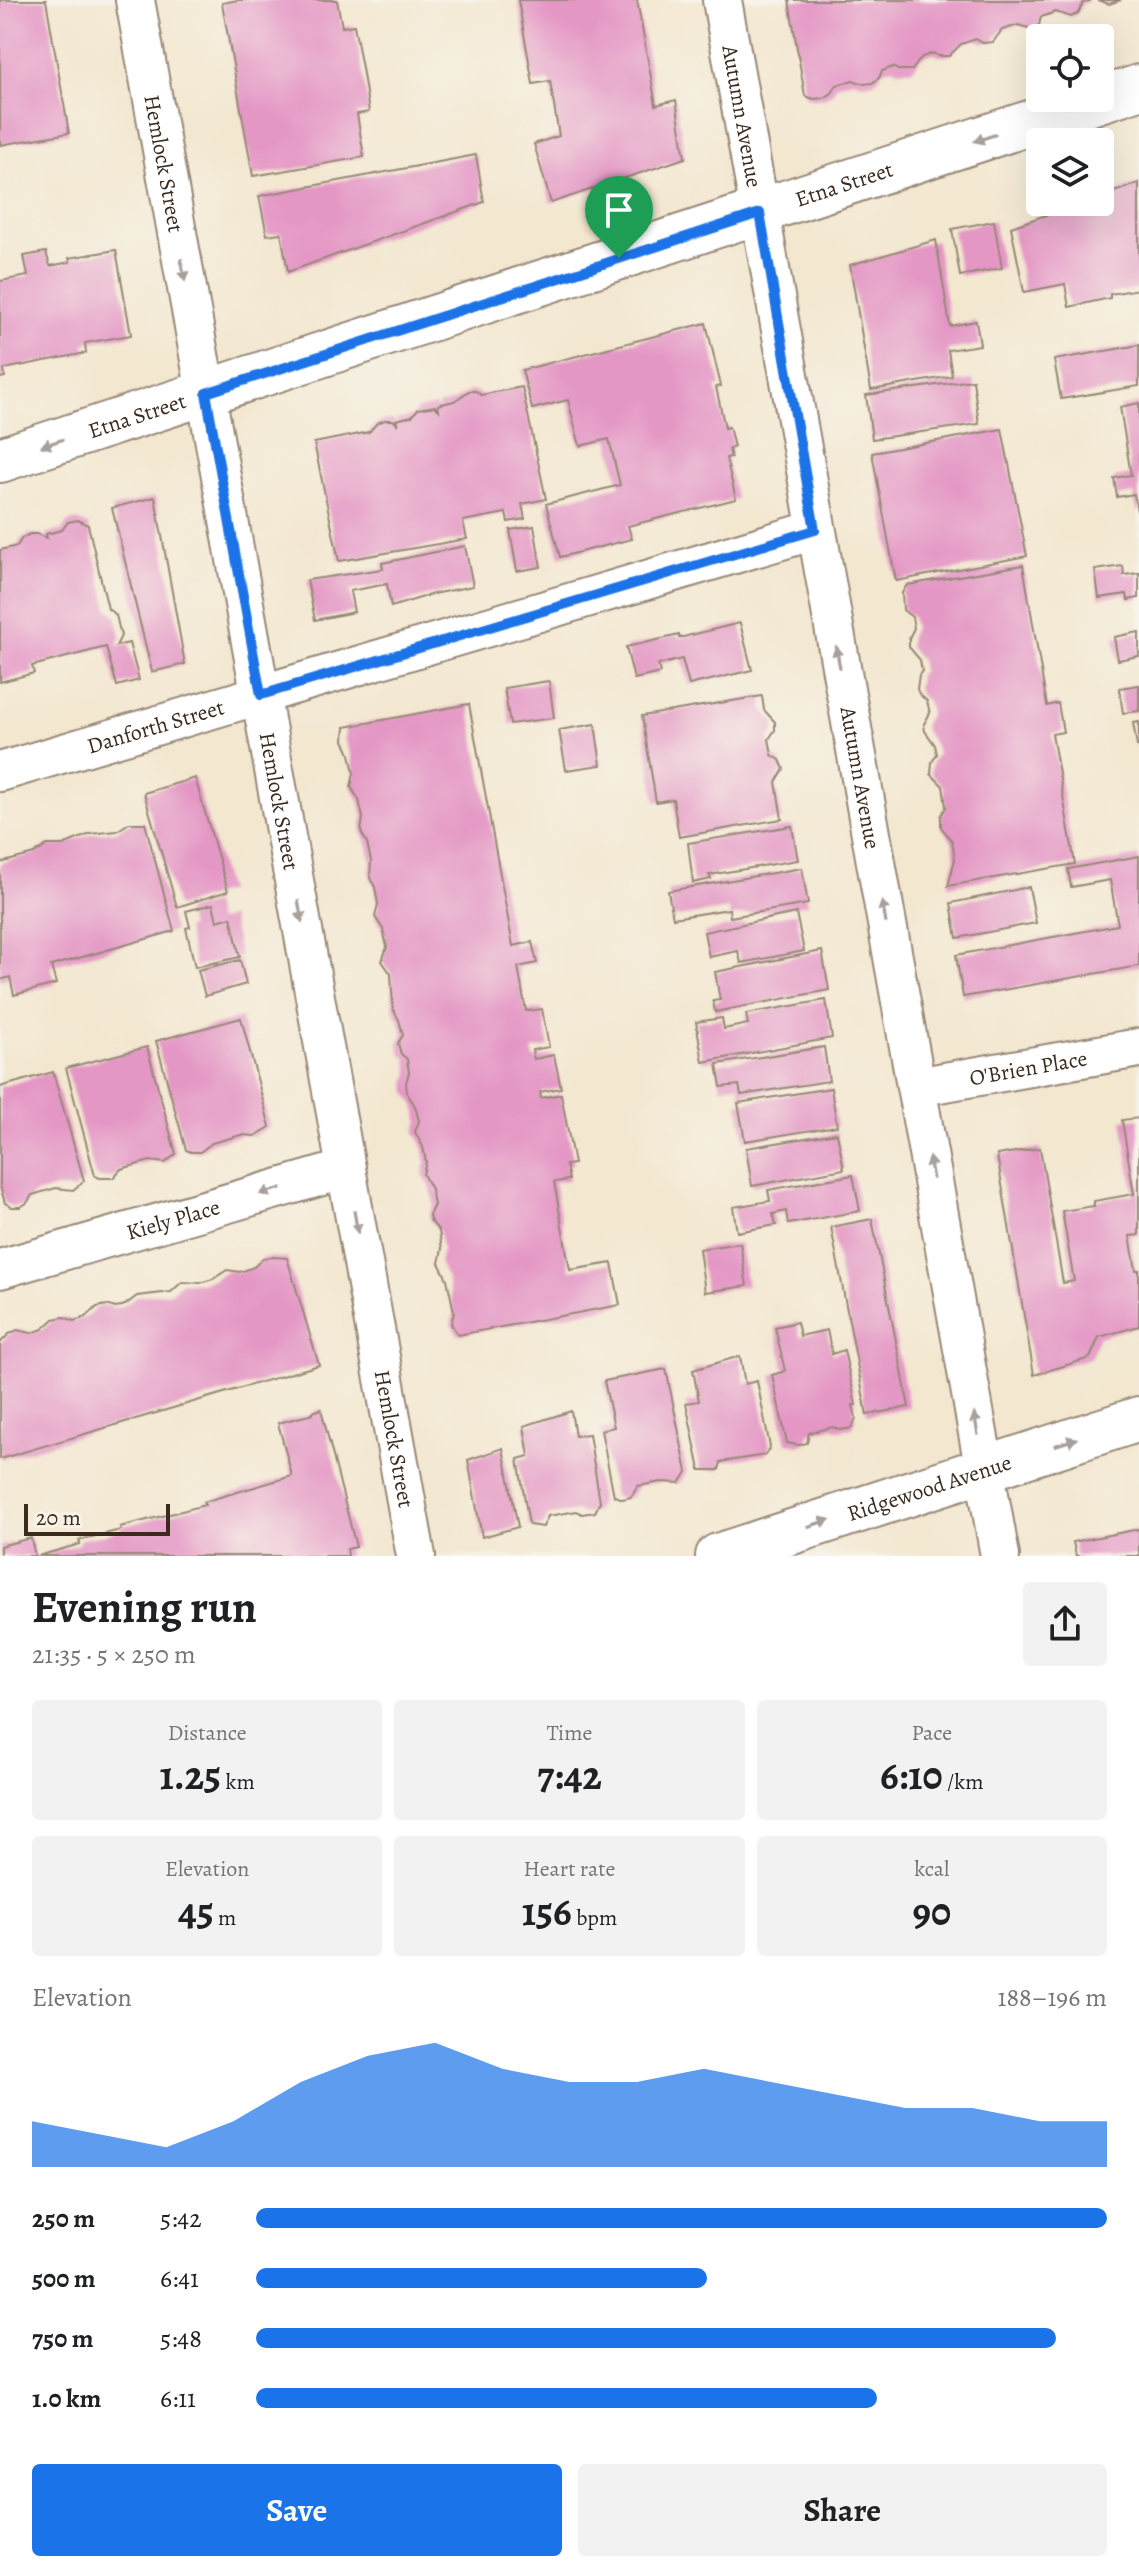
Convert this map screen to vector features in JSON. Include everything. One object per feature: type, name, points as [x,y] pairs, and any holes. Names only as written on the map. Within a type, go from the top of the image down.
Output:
[{"type":"main road","name":"Etna Street","points":[[0,460],[1139,87]]},
{"type":"main road","name":"Ridgewood Avenue","points":[[718,1556],[1139,1419]]},
{"type":"street","name":"Hemlock Street","points":[[135,0],[416,1556]]},
{"type":"street","name":"Autumn Avenue","points":[[722,0],[1000,1556]]},
{"type":"street","name":"Danforth Street","points":[[0,772],[815,530]]},
{"type":"street","name":"O'Brien Place","points":[[916,1087],[1139,1048]]},
{"type":"street","name":"Kiely Place","points":[[0,1269],[346,1169]]},
{"type":"building","points":[[0,0],[46,0],[69,133],[0,145]]},
{"type":"building","points":[[238,0],[337,0],[342,27],[354,25],[362,68],[369,112],[357,114],[364,157],[253,176],[222,3]]},
{"type":"building","points":[[518,0],[637,0],[656,105],[676,100],[685,158],[551,203],[534,144],[559,136],[550,81],[533,84]]},
{"type":"building","points":[[789,0],[1090,0],[1083,3],[1078,13],[1071,17],[1056,12],[1041,17],[1039,24],[1002,30],[993,42],[983,43],[976,39],[961,44],[949,56],[933,53],[922,57],[912,70],[893,67],[882,71],[872,83],[853,80],[837,85],[824,98],[805,96]]},
{"type":"building","points":[[1097,0],[1121,0],[1109,4]]},
{"type":"building","points":[[476,155],[484,202],[288,272],[281,233],[267,235],[259,196]]},
{"type":"building","points":[[1139,183],[1139,289],[1069,307],[1065,284],[1024,292],[1011,227],[1043,216],[1114,216],[1114,192]]},
{"type":"building","points":[[994,221],[1002,268],[960,276],[952,229]]},
{"type":"building","points":[[936,240],[950,326],[976,321],[980,345],[948,350],[952,376],[871,390],[850,265]]},
{"type":"building","points":[[116,250],[131,335],[85,343],[86,353],[4,369],[5,377],[0,378],[0,281],[28,276],[24,256],[46,252],[50,266],[70,262],[69,258]]},
{"type":"building","points":[[706,323],[721,386],[716,387],[725,428],[729,427],[734,447],[729,449],[731,457],[726,458],[736,499],[628,526],[632,539],[560,557],[546,504],[620,485],[609,439],[580,446],[568,400],[532,409],[522,370]]},
{"type":"building","points":[[1139,345],[1139,386],[1061,399],[1054,360]]},
{"type":"building","points":[[973,380],[979,424],[872,439],[866,395]]},
{"type":"building","points":[[522,387],[546,499],[522,504],[525,519],[508,522],[506,513],[463,521],[467,539],[339,561],[314,443],[369,432],[385,420],[393,420],[398,425],[396,420],[412,416],[418,409],[435,406],[439,410],[438,405],[454,401],[469,391],[481,395]]},
{"type":"building","points":[[1139,403],[1137,511],[1134,494],[1117,497],[1114,478],[1131,475],[1120,407]]},
{"type":"building","points":[[1002,429],[1027,556],[896,581],[872,453]]},
{"type":"building","points":[[155,497],[185,664],[152,672],[112,508]]},
{"type":"building","points":[[78,520],[88,525],[108,609],[116,615],[121,636],[116,646],[129,643],[139,680],[117,686],[106,647],[32,666],[34,673],[0,682],[0,550],[17,546],[22,538],[30,534],[47,538],[46,534],[62,530],[68,522]]},
{"type":"building","points":[[534,526],[541,567],[517,571],[510,530]]},
{"type":"building","points":[[465,546],[473,586],[391,607],[387,584],[350,591],[354,612],[315,620],[307,580],[383,569],[382,563]]},
{"type":"building","points":[[1023,565],[1047,706],[1058,703],[1063,732],[1052,734],[1075,864],[948,886],[955,859],[952,841],[941,827],[941,816],[946,807],[943,786],[931,774],[932,762],[937,754],[925,731],[924,724],[930,713],[927,701],[917,689],[922,671],[920,660],[909,647],[914,628],[912,617],[903,610],[902,593],[907,585]]},
{"type":"building","points":[[1123,566],[1124,575],[1139,573],[1139,598],[1128,600],[1127,594],[1099,598],[1095,570]]},
{"type":"building","points":[[740,623],[752,670],[689,685],[682,659],[658,665],[660,673],[634,679],[626,647]]},
{"type":"building","points":[[1139,632],[1139,656],[1118,660],[1114,637]]},
{"type":"building","points":[[549,681],[554,718],[510,724],[504,688]]},
{"type":"building","points":[[1139,685],[1139,711],[1123,713],[1119,688]]},
{"type":"building","points":[[762,696],[764,710],[775,722],[775,730],[769,739],[772,755],[780,760],[784,769],[776,782],[782,819],[679,837],[673,799],[656,802],[642,716]]},
{"type":"building","points":[[469,704],[513,946],[532,942],[537,963],[518,967],[526,1011],[542,1009],[549,1047],[532,1050],[534,1059],[554,1055],[561,1088],[540,1092],[541,1098],[561,1094],[574,1164],[566,1165],[569,1180],[554,1182],[570,1270],[612,1263],[620,1305],[458,1335],[451,1324],[454,1312],[447,1279],[439,1263],[442,1249],[439,1231],[429,1215],[434,1205],[431,1189],[423,1174],[426,1162],[423,1147],[415,1132],[419,1121],[407,1093],[407,1059],[401,1054],[398,1043],[403,1035],[393,1009],[391,974],[382,961],[387,947],[383,929],[375,917],[378,904],[370,878],[371,861],[361,832],[363,818],[359,800],[351,787],[354,773],[344,740],[345,727]]},
{"type":"building","points":[[1139,722],[1139,746],[1137,746],[1133,723]]},
{"type":"building","points":[[595,724],[601,765],[566,770],[559,730]]},
{"type":"building","points":[[195,778],[228,891],[177,907],[144,793]]},
{"type":"building","points":[[129,823],[145,823],[174,931],[51,966],[56,984],[14,995],[10,977],[0,980],[0,863],[34,854],[47,845],[63,845],[90,834],[117,831]]},
{"type":"building","points":[[792,826],[798,860],[709,875],[711,879],[693,883],[688,843]]},
{"type":"building","points":[[1139,856],[1139,966],[963,997],[956,955],[1118,925],[1110,880],[1071,887],[1068,869]]},
{"type":"building","points":[[802,868],[808,904],[730,917],[729,909],[673,918],[668,891]]},
{"type":"building","points":[[1029,887],[1036,923],[957,938],[951,903]]},
{"type":"building","points":[[213,904],[217,921],[231,917],[240,957],[195,967],[186,928],[190,927],[186,911]]},
{"type":"building","points":[[796,913],[804,951],[741,963],[738,951],[709,957],[704,932]]},
{"type":"building","points":[[822,951],[829,990],[715,1012],[713,1001],[720,1000],[715,972]]},
{"type":"building","points":[[240,960],[246,984],[205,996],[198,970]]},
{"type":"building","points":[[826,1000],[832,1038],[703,1062],[696,1022],[722,1018],[724,1029],[748,1024],[746,1014]]},
{"type":"building","points":[[241,1018],[270,1127],[255,1136],[241,1135],[212,1143],[200,1152],[191,1152],[186,1150],[156,1041]]},
{"type":"building","points":[[147,1047],[176,1154],[165,1163],[150,1161],[121,1169],[113,1178],[100,1178],[95,1176],[66,1068]]},
{"type":"building","points":[[824,1047],[829,1081],[741,1095],[739,1085],[721,1087],[717,1064]]},
{"type":"building","points":[[53,1072],[84,1181],[73,1190],[56,1188],[32,1195],[20,1207],[12,1207],[5,1203],[0,1186],[0,1087]]},
{"type":"building","points":[[831,1088],[837,1126],[745,1141],[738,1103]]},
{"type":"building","points":[[1139,1118],[1139,1235],[1130,1236],[1136,1270],[1139,1270],[1139,1326],[1099,1337],[1090,1358],[1034,1375],[997,1155],[1040,1148],[1063,1283],[1074,1281],[1062,1211],[1094,1206],[1094,1201],[1134,1194],[1122,1120]]},
{"type":"building","points":[[837,1133],[844,1169],[752,1186],[746,1148]]},
{"type":"building","points":[[853,1175],[860,1211],[788,1224],[786,1211],[773,1214],[776,1225],[737,1232],[733,1207],[770,1201],[768,1190]]},
{"type":"building","points":[[872,1219],[909,1407],[867,1415],[831,1227]]},
{"type":"building","points":[[740,1243],[747,1286],[705,1292],[699,1249]]},
{"type":"building","points":[[263,1258],[287,1258],[319,1365],[0,1459],[0,1343],[9,1334],[17,1330],[32,1333],[43,1329],[54,1319],[64,1317],[74,1321],[86,1317],[97,1307],[107,1305],[115,1308],[137,1296],[171,1292],[182,1282],[200,1283],[227,1270],[240,1272],[254,1267]]},
{"type":"building","points":[[797,1322],[800,1336],[827,1330],[832,1354],[844,1350],[856,1405],[853,1405],[856,1418],[852,1428],[840,1430],[832,1427],[809,1433],[807,1443],[799,1445],[787,1443],[772,1375],[785,1371],[775,1327]]},
{"type":"building","points":[[740,1356],[745,1384],[757,1381],[770,1447],[765,1455],[721,1462],[719,1470],[700,1470],[686,1403],[699,1401],[693,1370]]},
{"type":"building","points":[[666,1369],[687,1472],[680,1483],[638,1486],[631,1497],[623,1499],[614,1496],[601,1430],[614,1427],[604,1381]]},
{"type":"building","points":[[321,1409],[356,1547],[347,1549],[348,1556],[38,1556],[80,1544],[79,1540],[121,1530],[120,1527],[205,1505],[203,1502],[292,1476],[278,1423]]},
{"type":"building","points":[[571,1411],[575,1436],[589,1434],[600,1502],[595,1512],[582,1514],[577,1511],[548,1516],[543,1527],[529,1525],[518,1459],[529,1456],[524,1426]]},
{"type":"building","points":[[503,1448],[518,1527],[482,1537],[468,1460]]},
{"type":"building","points":[[1139,1529],[1139,1556],[1076,1556],[1073,1542]]},
{"type":"building","points":[[31,1538],[35,1556],[0,1556],[0,1546]]},
{"type":"route","points":[[760,213],[815,530],[261,695],[206,393],[619,258],[760,213]]}]
